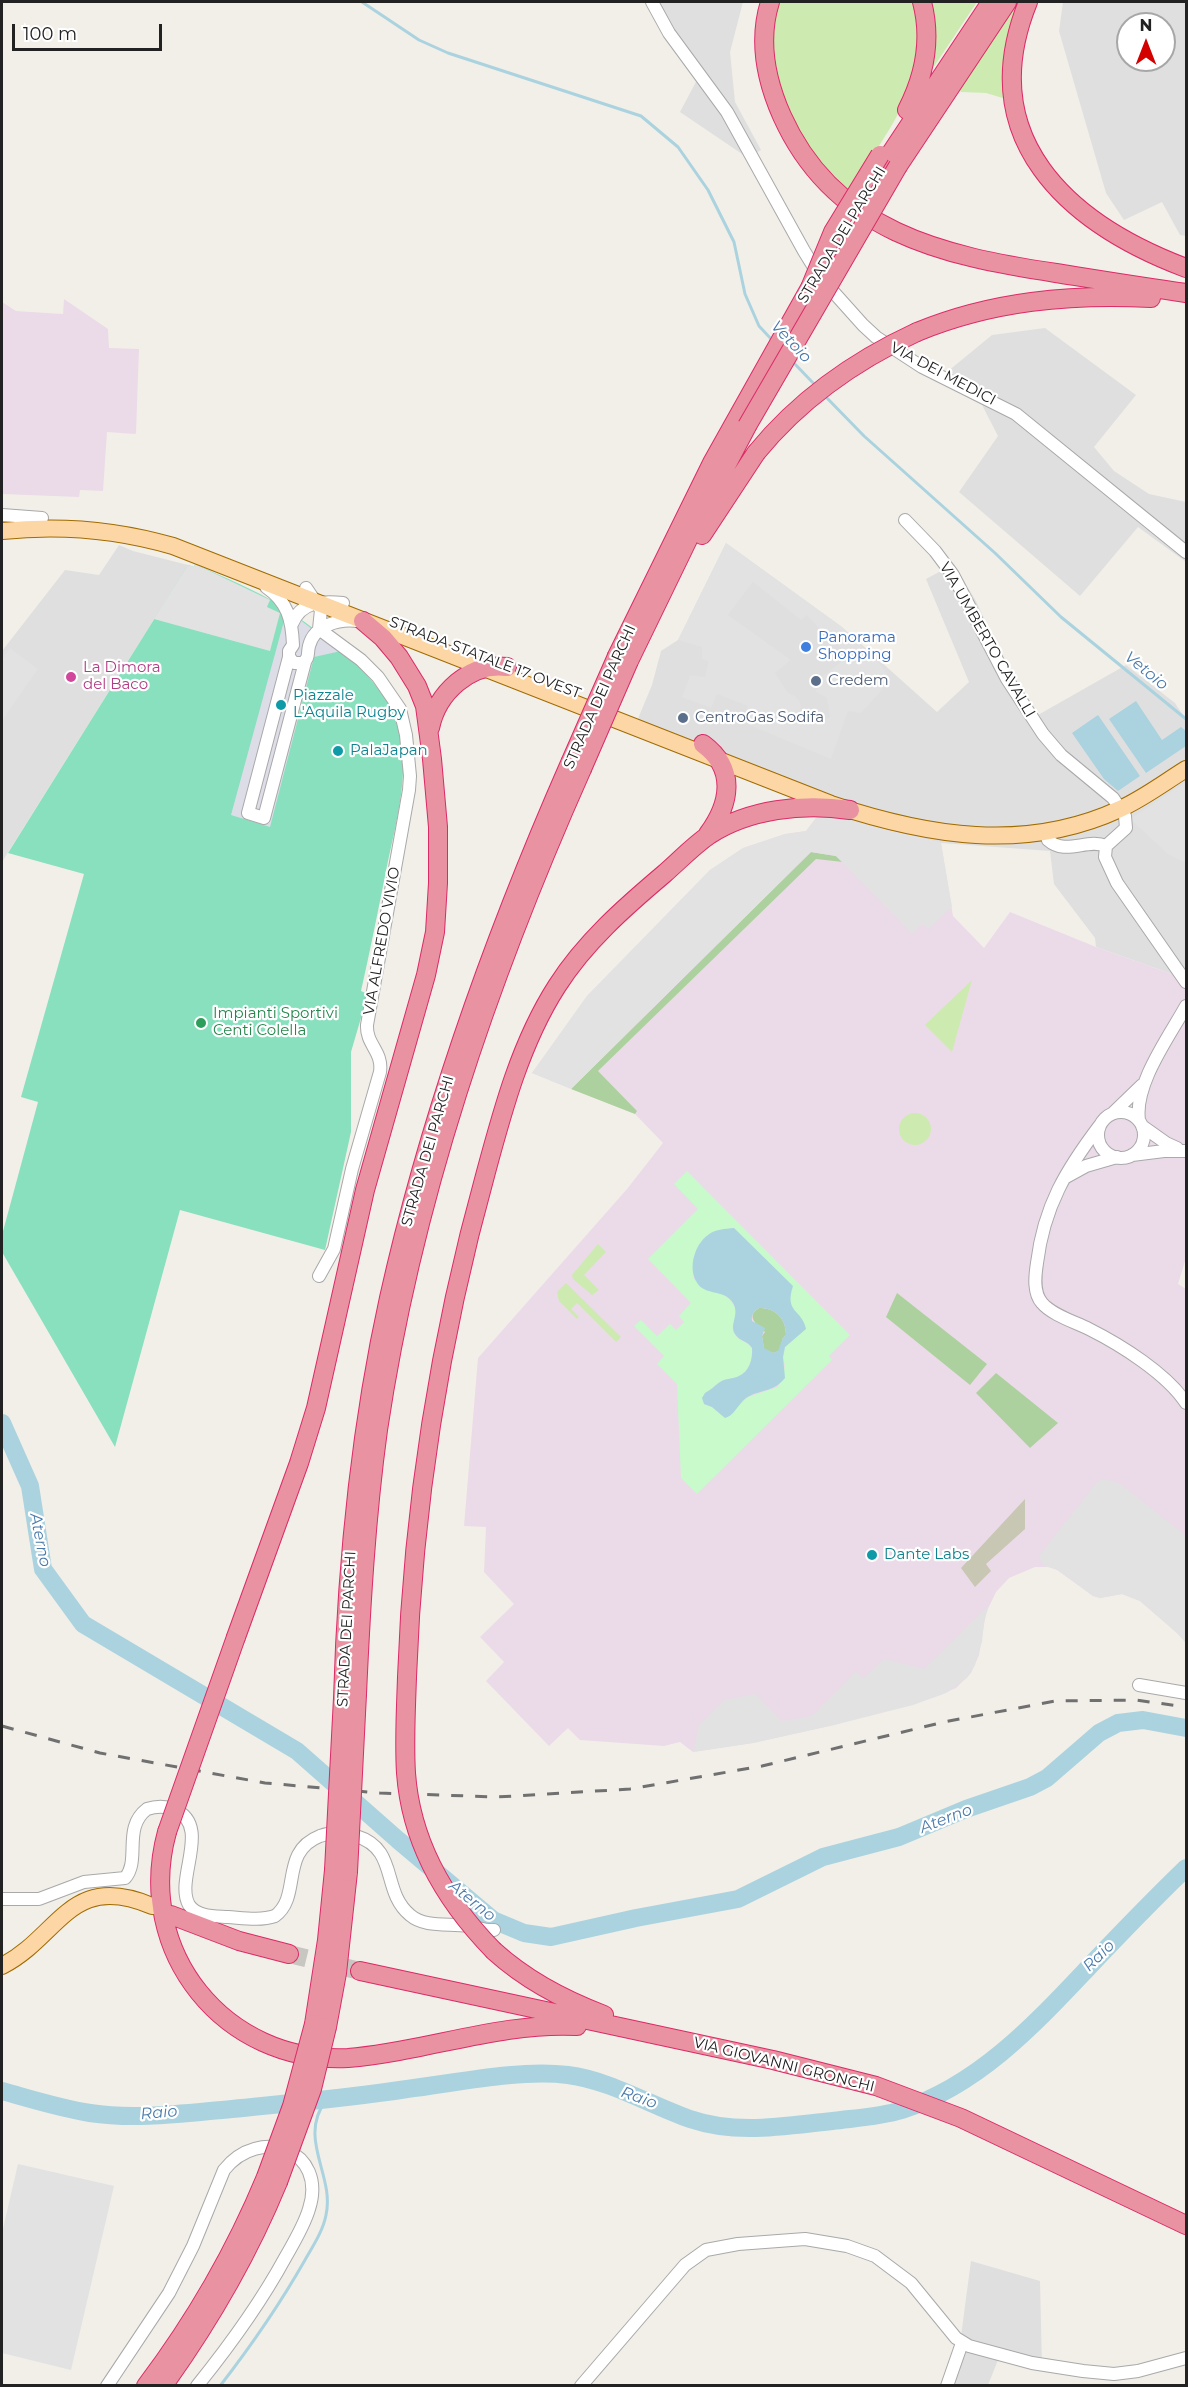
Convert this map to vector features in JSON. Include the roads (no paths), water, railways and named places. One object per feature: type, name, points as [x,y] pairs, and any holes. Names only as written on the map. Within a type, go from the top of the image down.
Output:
[{"type":"highway","points":[[770,2],[765,24],[764,48],[777,106],[798,148],[812,166],[827,184],[861,213],[879,225],[919,243],[972,259],[1186,293]]},
{"type":"highway","points":[[888,160],[920,79],[927,46],[926,16],[922,2]]},
{"type":"highway","name":"STRADA DEI PARCHI","points":[[741,423],[810,288],[888,160],[991,2]]},
{"type":"highway","name":"STRADA DEI PARCHI","points":[[146,2385],[204,2300],[272,2180],[308,2100],[320,2025],[337,1973],[350,1696],[348,1589],[357,1493],[372,1390],[389,1298],[436,1116],[474,1001],[506,916],[623,659],[655,576],[888,160],[1007,2]]},
{"type":"highway","points":[[1028,2],[1016,35],[1010,77],[1015,114],[1034,159],[1058,188],[1089,216],[1134,243],[1186,268]]},
{"type":"highway","points":[[623,659],[666,603],[710,521],[756,453],[780,425],[822,387],[871,354],[942,322],[990,308],[1040,300],[1100,297],[1186,301]]},
{"type":"highway","points":[[363,621],[390,646],[413,677],[423,699],[430,736],[439,854],[436,917],[431,955],[365,1190],[316,1408],[299,1463],[166,1832],[160,1866],[161,1902],[167,1932],[178,1960],[193,1986],[214,2009],[234,2026],[267,2044],[293,2053],[333,2059],[364,2057],[490,2033],[547,2026],[586,2026],[668,2037]]},
{"type":"highway","points":[[430,736],[435,713],[449,691],[467,676],[483,668],[507,667]]},
{"type":"highway","points":[[668,2037],[570,2001],[523,1974],[494,1951],[467,1923],[448,1896],[429,1859],[417,1828],[406,1774],[407,1677],[416,1537],[429,1437],[441,1363],[466,1247],[492,1151],[514,1082],[543,1010],[558,984],[579,955],[630,903],[700,842],[713,827],[726,801],[726,782],[718,760],[703,744]]},
{"type":"highway","points":[[700,842],[724,827],[762,813],[813,807],[850,810]]},
{"type":"highway","points":[[171,1915],[238,1941],[289,1954]]},
{"type":"highway","name":"VIA GIOVANNI GRONCHI","points":[[360,1971],[806,2067],[904,2096],[987,2131],[1186,2225]]},
{"type":"highway","name":"STRADA DEI PARCHI","points":[[163,2385],[224,2293],[258,2228],[272,2180]]},
{"type":"main road","name":"STRADA STATALE 17 OVEST","points":[[2,525],[42,518],[94,521],[155,533],[215,552],[887,814],[952,827],[1040,832]]},
{"type":"main road","name":"STRADA STATALE 17 OVEST","points":[[2,525],[141,538],[173,546],[850,810],[894,823],[937,832],[983,836],[1040,832],[1089,820],[1120,809],[1186,769]]},
{"type":"main road","points":[[2,1966],[26,1951],[66,1912],[86,1900],[105,1896],[123,1897],[152,1906]]},
{"type":"street","name":"VIA DEI MEDICI","points":[[653,2],[669,33],[727,112],[820,277],[863,325],[876,337],[922,367],[1016,414],[1186,552]]},
{"type":"street","name":"VIA UMBERTO CAVALLI","points":[[905,520],[935,551],[953,574],[1007,679],[1043,734],[1061,755],[1108,794],[1120,809]]},
{"type":"street","points":[[245,573],[280,598],[292,624],[291,651],[248,813],[264,818],[310,641],[319,629],[322,615],[318,603],[306,588]]},
{"type":"street","points":[[292,624],[303,608],[318,603],[344,603]]},
{"type":"street","points":[[319,629],[341,621],[363,621]]},
{"type":"street","name":"VIA ALFREDO VIVIO","points":[[319,629],[368,666],[395,700],[404,724],[410,776],[366,1030],[368,1039],[379,1056],[380,1072],[351,1169],[334,1249],[319,1276]]},
{"type":"street","points":[[291,651],[302,644],[307,656]]},
{"type":"street","points":[[291,651],[294,663],[307,656]]},
{"type":"street","points":[[1120,809],[1125,816],[1126,828],[1106,846],[1105,857],[1110,871],[1186,982]]},
{"type":"street","points":[[1040,832],[1056,845],[1072,848],[1094,843],[1106,846]]},
{"type":"street","points":[[1061,1182],[1086,1166],[1124,1156],[1141,1146],[1144,1140],[1138,1103],[1143,1084],[1186,1006]]},
{"type":"street","points":[[1143,1084],[1100,1125],[1061,1182],[1046,1215],[1040,1237],[1035,1283],[1041,1302],[1048,1308],[1099,1334],[1152,1369],[1175,1389],[1186,1403]]},
{"type":"street","points":[[1113,1113],[1127,1112],[1166,1143],[1184,1151]]},
{"type":"street","points":[[1100,1125],[1098,1132],[1101,1145],[1111,1155],[1184,1151]]},
{"type":"street","points":[[1139,1685],[1186,1694]]},
{"type":"street","points":[[2,1899],[39,1899],[84,1882],[125,1878],[130,1870],[132,1838],[136,1821],[147,1809],[163,1807],[182,1814],[190,1828],[192,1843],[186,1894],[191,1906],[200,1913],[260,1918],[274,1916],[285,1903],[294,1863],[300,1851],[320,1836],[344,1833],[366,1840],[381,1852],[387,1862],[395,1894],[404,1909],[413,1917],[424,1922],[494,1930]]},
{"type":"street","points":[[108,2385],[169,2293],[193,2246],[224,2170],[232,2160],[251,2148],[266,2146],[289,2152],[299,2157],[305,2164],[311,2178],[313,2194],[309,2210],[269,2288],[236,2337],[197,2385]]},
{"type":"street","points":[[581,2385],[685,2265],[706,2250],[738,2244],[805,2239],[847,2246],[875,2256],[911,2283],[945,2327],[962,2343],[1032,2363],[1083,2372],[1114,2374],[1138,2371],[1186,2358]]},
{"type":"street","points":[[947,2385],[962,2343]]},
{"type":"water","points":[[1136,701],[1162,740],[1181,727],[1186,731],[1186,746],[1146,773],[1109,719]]},
{"type":"water","points":[[1098,715],[1140,776],[1118,791],[1104,779],[1072,733]]},
{"type":"water","points":[[734,1228],[793,1286],[792,1306],[806,1329],[785,1347],[783,1357],[785,1378],[771,1389],[746,1398],[731,1415],[725,1418],[712,1407],[704,1404],[702,1398],[720,1382],[737,1377],[748,1368],[752,1348],[733,1330],[735,1307],[733,1303],[725,1295],[700,1286],[694,1275],[693,1263],[696,1250],[703,1239],[714,1232]],"holes":[[[765,1308],[775,1312],[782,1319],[785,1329],[786,1335],[778,1351],[773,1353],[764,1348],[762,1336],[765,1328],[752,1321],[752,1315],[756,1310]]]},
{"type":"waterway","name":"Vetoio","points":[[362,2],[419,40],[448,53],[641,116],[678,147],[708,190],[734,242],[745,294],[759,326],[773,341]]},
{"type":"waterway","name":"Vetoio","points":[[792,361],[817,387]]},
{"type":"waterway","name":"Vetoio","points":[[825,396],[864,436],[995,553],[1061,617],[1186,719]]},
{"type":"waterway","name":"Aterno","points":[[2,1423],[30,1486],[43,1569],[83,1624],[297,1751],[493,1920],[524,1933],[551,1937],[738,1899],[823,1857],[899,1837],[966,1809],[1030,1787],[1047,1778],[1099,1733],[1118,1723],[1143,1720],[1186,1728]]},
{"type":"waterway","name":"Raio","points":[[2,2091],[90,2113],[143,2116],[363,2095],[487,2078],[549,2074],[568,2075],[599,2082],[676,2114],[725,2127],[778,2127],[885,2114],[930,2099],[980,2069],[1003,2052],[1046,2012],[1186,1868]]},
{"type":"waterway","points":[[220,2386],[275,2309],[323,2227],[326,2215],[326,2186],[318,2157],[315,2129],[318,2114],[326,2100]]},
{"type":"tunnel","points":[[289,1954],[360,1971]]},
{"type":"railway","points":[[2,1726],[100,1753],[265,1783],[380,1793],[497,1797],[630,1789],[762,1766],[944,1722],[1055,1701],[1136,1700],[1186,1707]]},
{"type":"place","name":"Panorama Shopping","points":[[806,647]]},
{"type":"place","name":"La Dimora del Baco","points":[[71,677]]},
{"type":"place","name":"Credem","points":[[816,681]]},
{"type":"place","name":"Piazzale L'Aquila Rugby","points":[[281,705]]},
{"type":"place","name":"CentroGas Sodifa","points":[[683,718]]},
{"type":"place","name":"PalaJapan","points":[[338,751]]},
{"type":"place","name":"Impianti Sportivi Centi Colella","points":[[201,1023]]},
{"type":"place","name":"Dante Labs","points":[[872,1555]]}]
